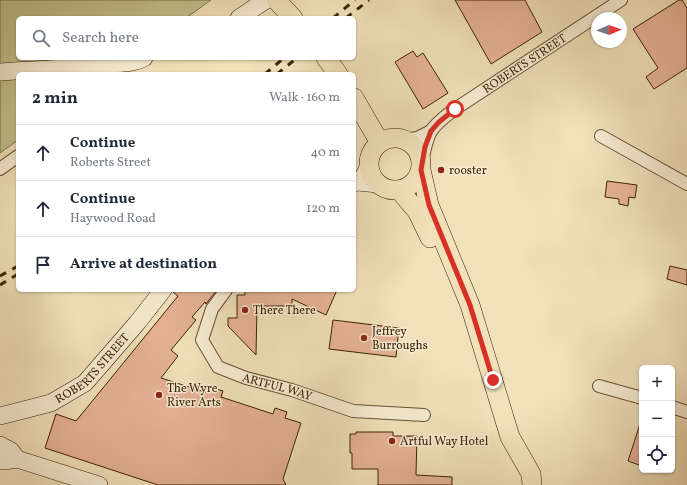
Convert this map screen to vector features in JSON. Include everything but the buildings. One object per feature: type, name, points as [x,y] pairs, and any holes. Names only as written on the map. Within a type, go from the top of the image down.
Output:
[{"type":"main road","points":[[242,16],[266,0]]},
{"type":"main road","points":[[276,0],[291,16]]},
{"type":"main road","points":[[0,63],[28,60]]},
{"type":"main road","points":[[0,72],[32,69],[104,70],[129,62],[141,60]]},
{"type":"main road","points":[[328,60],[336,72]]},
{"type":"main road","points":[[356,101],[377,137]]},
{"type":"main road","points":[[377,137],[400,138],[406,140],[417,149],[429,205],[470,305],[470,322],[488,407],[503,452],[524,485]]},
{"type":"main road","points":[[356,183],[364,176],[369,165],[371,153],[377,137]]},
{"type":"main road","points":[[369,165],[371,176],[378,184],[384,189],[392,191],[400,191],[414,183],[418,177],[421,166]]},
{"type":"main road","points":[[356,183],[378,184]]},
{"type":"main road","points":[[400,191],[417,211],[470,322],[510,437],[531,474],[532,485]]},
{"type":"main road","name":"ROBERTS STREET","points":[[0,416],[51,403],[85,383],[137,323],[161,292]]},
{"type":"main road","points":[[0,445],[11,450],[8,459],[99,485]]},
{"type":"street","name":"ROBERTS STREET","points":[[421,166],[425,147],[431,131],[439,122],[455,109],[621,0]]},
{"type":"street","name":"ROBERTS STREET","points":[[406,140],[417,138],[431,131]]},
{"type":"street","points":[[600,136],[687,184]]},
{"type":"street","points":[[0,169],[16,157]]},
{"type":"street","name":"ARTFUL WAY","points":[[225,292],[212,309],[202,340],[218,367],[246,378],[292,390],[353,411],[424,414]]},
{"type":"street","points":[[599,386],[639,397]]},
{"type":"street","points":[[675,408],[687,412]]},
{"type":"green space","points":[[0,0],[211,0],[189,16],[16,16],[16,60],[128,60],[112,72],[16,72],[16,141],[0,153]]},
{"type":"railway","points":[[335,16],[355,0]]},
{"type":"railway","points":[[349,16],[369,0]]},
{"type":"railway","points":[[267,72],[282,60]]},
{"type":"railway","points":[[280,72],[294,60]]},
{"type":"railway","points":[[0,276],[16,267]]},
{"type":"railway","points":[[0,285],[16,275]]},
{"type":"place","name":"rooster","points":[[441,170]]},
{"type":"place","name":"There There","points":[[245,310]]},
{"type":"place","name":"Jeffrey Burroughs","points":[[364,338]]},
{"type":"place","name":"The Wyre River Arts","points":[[159,395]]},
{"type":"place","name":"Artful Way Hotel","points":[[392,441]]},
{"type":"route","points":[[455,109],[439,122],[431,131],[425,147],[421,170],[429,205],[470,305],[493,380]]}]
